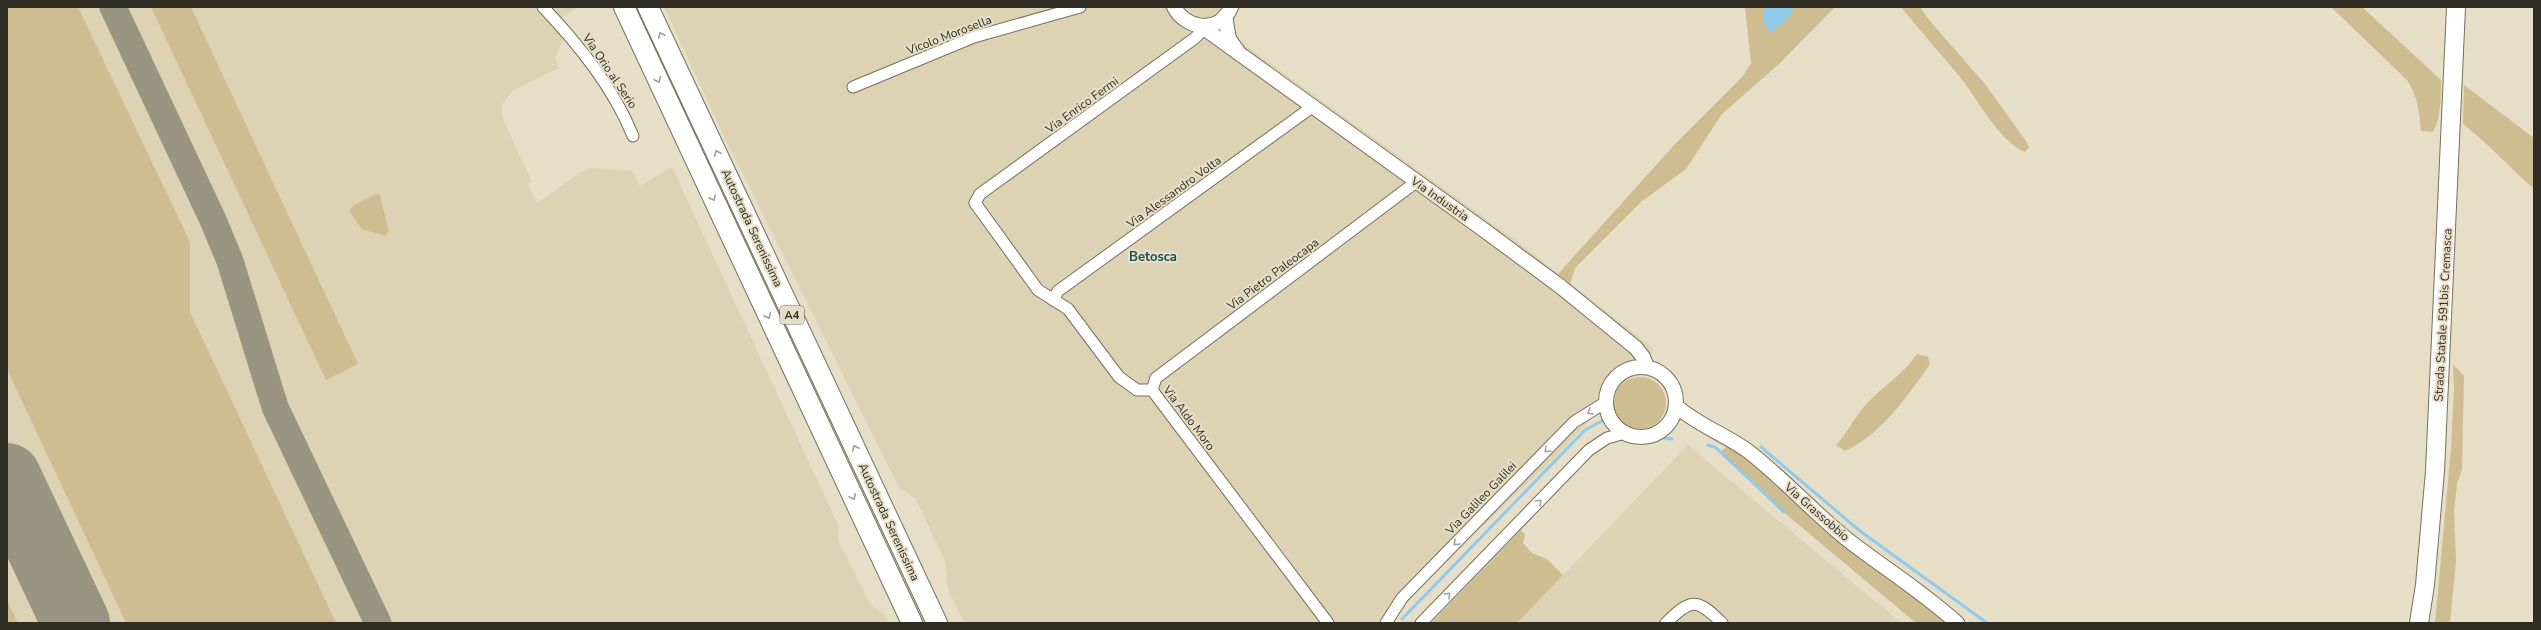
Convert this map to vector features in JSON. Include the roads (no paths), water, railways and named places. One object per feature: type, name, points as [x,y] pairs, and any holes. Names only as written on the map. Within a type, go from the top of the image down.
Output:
[{"type":"highway","name":"Autostrada Serenissima","points":[[624,7],[912,623]]},
{"type":"highway","name":"Autostrada Serenissima","points":[[648,7],[937,623]]},
{"type":"highway","name":"Strada Statale 591bis Cremasca","points":[[2419,623],[2435,471],[2456,7]]},
{"type":"street","name":"Via Orio al Serio","points":[[543,7],[573,39],[594,67],[626,119],[633,136]]},
{"type":"street","name":"Vicolo Morosella","points":[[853,87],[974,37],[1080,7]]},
{"type":"street","name":"Via Industria","points":[[1174,7],[1182,18],[1201,26],[1561,288],[1636,348],[1643,357],[1647,367]]},
{"type":"street","name":"Via Industria","points":[[1228,11],[1229,39],[1240,55]]},
{"type":"street","points":[[1201,26],[1214,24],[1228,11]]},
{"type":"street","name":"Via Enrico Fermi","points":[[975,203],[980,194],[1195,38],[1199,34],[1201,26]]},
{"type":"street","name":"Via Alessandro Volta","points":[[1053,300],[1058,292],[1312,107]]},
{"type":"street","name":"Via Pietro Paleocapa","points":[[1152,390],[1156,378],[1416,182]]},
{"type":"street","name":"Via Aldo Moro","points":[[975,203],[1038,290],[1068,309],[1119,377],[1136,390],[1152,390],[1327,620]]},
{"type":"street","points":[[1625,433],[1611,420],[1606,402],[1610,385],[1630,363],[1636,348]]},
{"type":"street","points":[[1621,372],[1634,367],[1647,367],[1659,371],[1668,380],[1676,397],[1676,406],[1671,420],[1661,430]]},
{"type":"street","name":"Via Galileo Galilei","points":[[1386,623],[1402,598],[1574,422],[1606,402]]},
{"type":"street","name":"Via Grassobbio","points":[[1676,406],[1702,425],[1726,436],[1750,453],[1848,539],[1925,596],[1957,623]]},
{"type":"street","points":[[1421,623],[1589,450],[1607,438],[1625,433],[1644,436],[1676,425],[1702,425]]},
{"type":"street","points":[[1666,623],[1687,604],[1696,603],[1708,608],[1722,623]]},
{"type":"water","points":[[1765,7],[1795,7],[1786,20],[1770,33],[1763,20]]},
{"type":"waterway","points":[[1402,619],[1585,430],[1602,421]]},
{"type":"waterway","points":[[1663,438],[1672,439]]},
{"type":"waterway","points":[[1708,445],[1715,447],[1784,512]]},
{"type":"waterway","points":[[1761,447],[1860,531],[1987,623]]},
{"type":"district","name":"Betosca","points":[[1153,257]]}]
